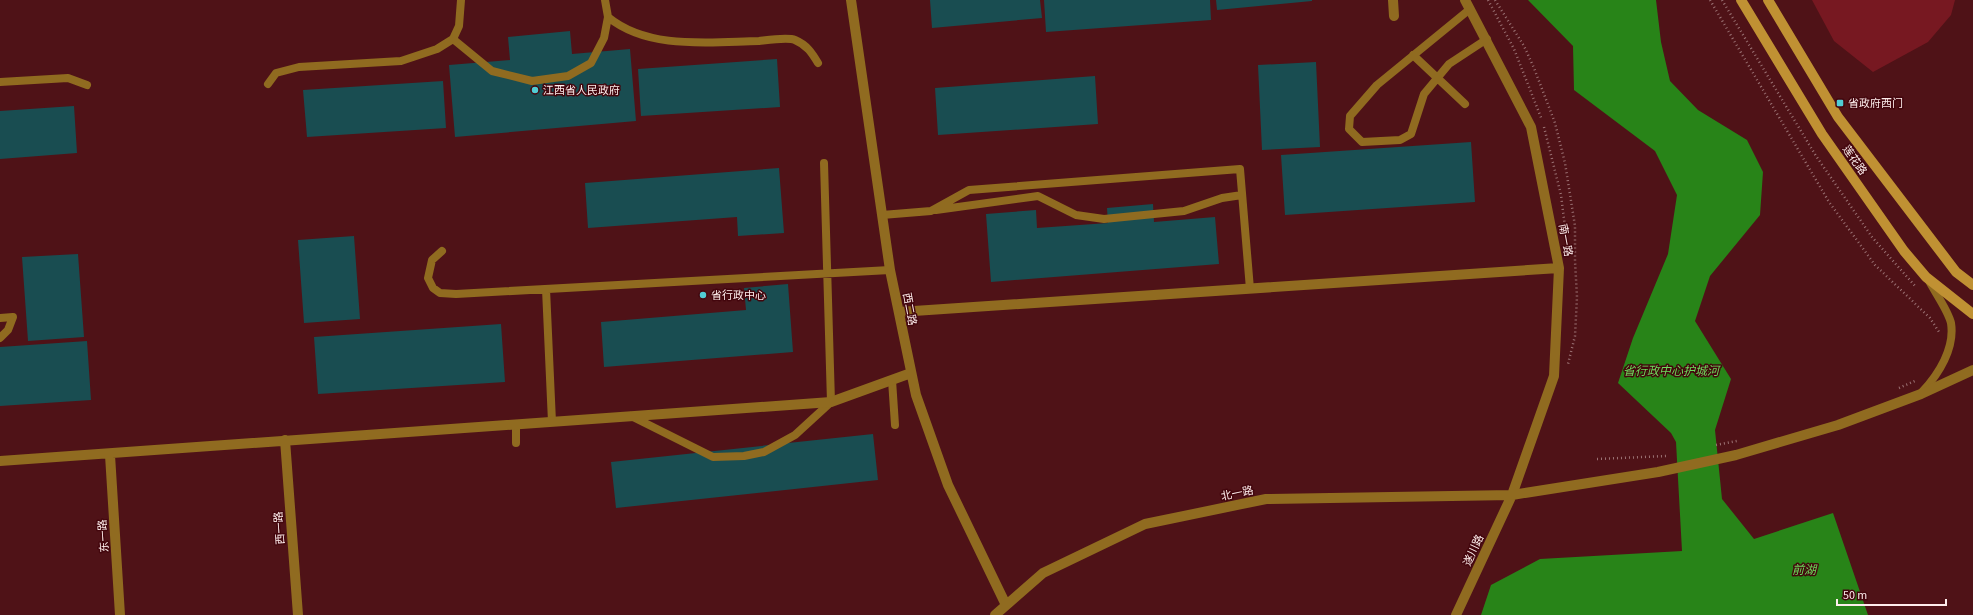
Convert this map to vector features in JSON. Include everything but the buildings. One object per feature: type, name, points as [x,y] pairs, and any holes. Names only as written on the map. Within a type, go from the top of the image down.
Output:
[{"type":"main road","name":"莲花路","points":[[1741,0],[1822,134],[1904,251],[1926,277],[1973,314]]},
{"type":"main road","name":"莲花路","points":[[1768,0],[1838,117],[1956,272],[1973,285]]},
{"type":"street","name":"西二路","points":[[851,0],[890,270],[916,395],[948,485],[1006,605]]},
{"type":"street","points":[[1393,0],[1394,16]]},
{"type":"street","name":"南一路","points":[[1468,4],[1532,127],[1559,268],[1554,376],[1512,495]]},
{"type":"street","points":[[899,312],[1559,268]]},
{"type":"street","name":"北一路","points":[[996,615],[1043,573],[1145,524],[1266,499],[1512,495],[1658,472],[1736,455],[1838,425],[1920,394],[1973,370]]},
{"type":"street","points":[[0,461],[110,455],[285,440],[831,402],[911,374]]},
{"type":"street","name":"西一路","points":[[285,440],[298,615]]},
{"type":"street","name":"东一路","points":[[110,455],[120,615]]},
{"type":"street","name":"遂川路","points":[[1456,615],[1512,495]]},
{"type":"lane","points":[[268,84],[276,73],[299,68],[401,61],[437,49],[453,39],[459,26],[461,0]]},
{"type":"lane","points":[[453,39],[492,70],[532,81],[568,76],[591,63],[604,38],[608,17],[605,0]]},
{"type":"lane","points":[[1468,4],[1413,56],[1377,85],[1350,116],[1349,129],[1362,142],[1400,140],[1411,134],[1424,94],[1449,64],[1487,39]]},
{"type":"lane","points":[[608,17],[621,28],[637,34],[662,40],[707,42],[794,39],[809,48],[818,63]]},
{"type":"lane","points":[[1413,56],[1465,104]]},
{"type":"lane","points":[[0,82],[68,78],[87,85]]},
{"type":"lane","points":[[632,416],[713,457],[744,456],[764,452],[796,435],[831,402],[824,163]]},
{"type":"lane","points":[[931,210],[969,190],[1240,169],[1250,289]]},
{"type":"lane","points":[[882,215],[1038,196],[1076,215],[1104,219],[1184,212],[1222,198],[1242,195]]},
{"type":"lane","points":[[442,251],[432,260],[428,278],[433,288],[440,293],[456,294],[890,270]]},
{"type":"lane","points":[[1920,394],[1932,381],[1944,362],[1950,342],[1950,322],[1926,277]]},
{"type":"lane","points":[[546,289],[552,422]]},
{"type":"lane","points":[[0,318],[13,317],[8,330],[0,338]]},
{"type":"lane","points":[[892,380],[895,425]]},
{"type":"lane","points":[[516,424],[516,443]]},
{"type":"path","points":[[1710,0],[1830,202],[1875,266],[1930,318],[1940,334]]},
{"type":"path","points":[[1898,388],[1919,379]]},
{"type":"path","points":[[1597,459],[1667,456]]},
{"type":"shaded area","points":[[1812,0],[1955,0],[1951,15],[1928,42],[1873,72],[1834,41]]},
{"type":"water","name":"省行政中心护城河","points":[[1528,0],[1656,0],[1661,42],[1670,81],[1698,110],[1747,140],[1763,172],[1760,215],[1710,276],[1695,321],[1731,379],[1715,430],[1722,499],[1754,539],[1833,513],[1868,615],[1481,615],[1491,585],[1540,559],[1682,551],[1676,442],[1671,433],[1618,383],[1633,338],[1668,254],[1677,195],[1655,151],[1574,90],[1573,46]]},
{"type":"place","name":"江西省人民政府","points":[[535,90]]},
{"type":"place","name":"省政府西门","points":[[1840,103]]},
{"type":"place","name":"省行政中心","points":[[703,295]]},
{"type":"water label","name":"前湖","points":[[1804,570]]}]
